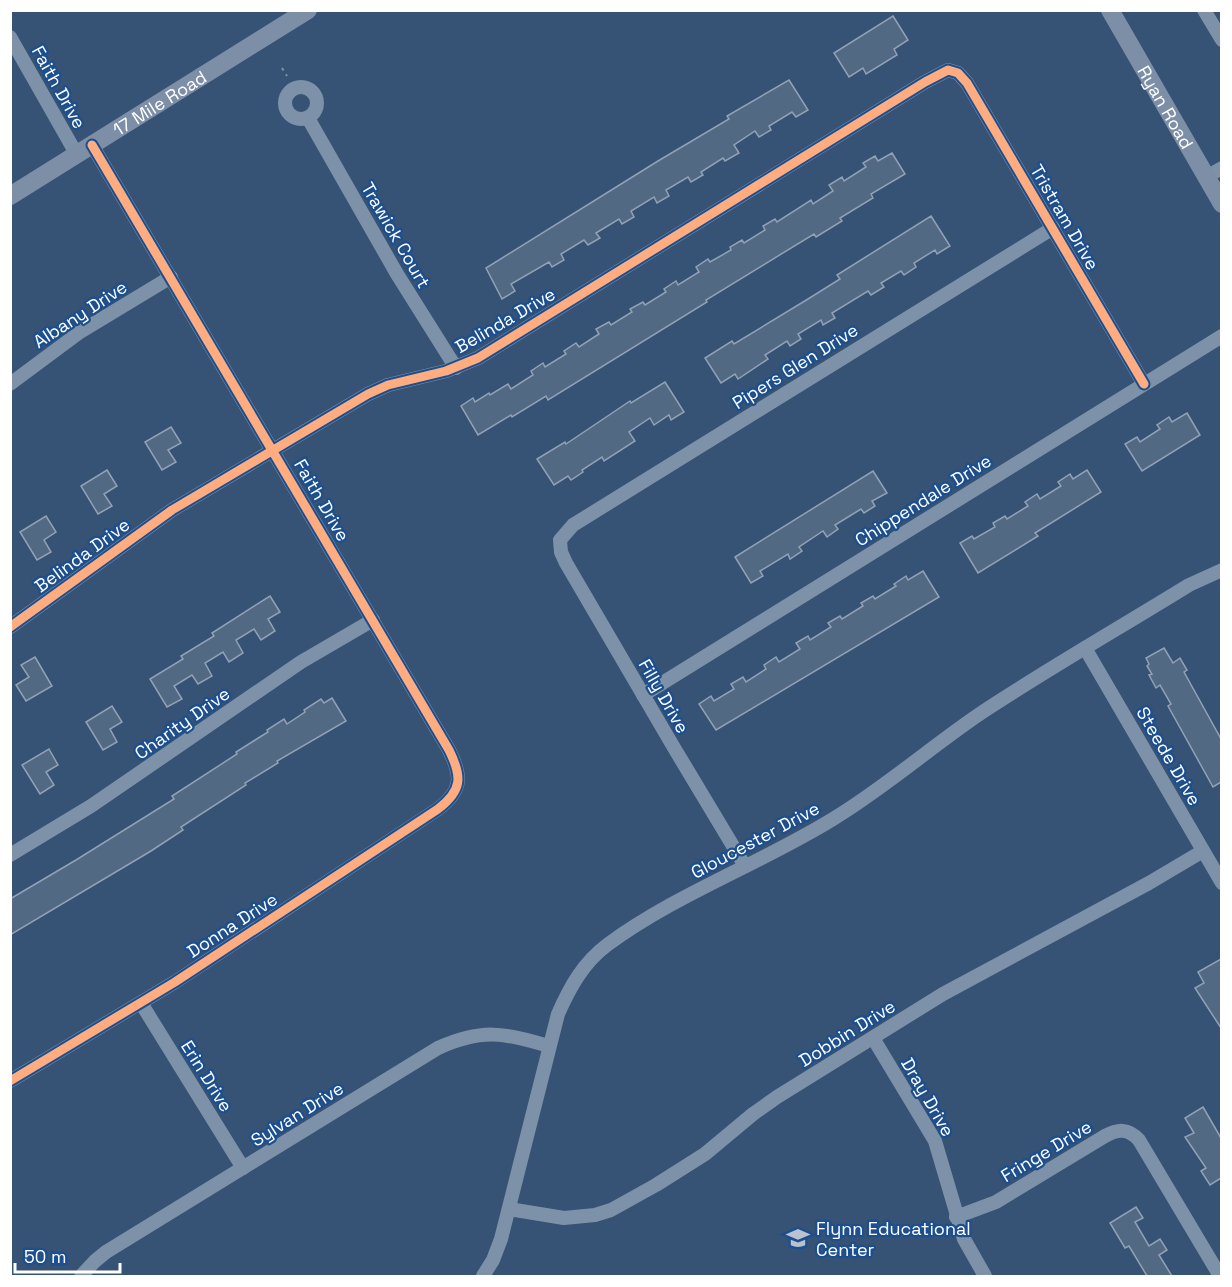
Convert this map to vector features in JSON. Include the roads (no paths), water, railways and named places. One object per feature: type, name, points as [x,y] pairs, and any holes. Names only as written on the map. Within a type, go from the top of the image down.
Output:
[{"type":"main road","name":"17 Mile Road","points":[[10,196],[308,10]]},
{"type":"main road","name":"Ryan Road","points":[[1110,10],[1214,172],[1221,204]]},
{"type":"street","points":[[1204,10],[1221,40]]},
{"type":"street","name":"Faith Drive","points":[[10,37],[77,154]]},
{"type":"street","name":"Tristram Drive","points":[[953,70],[964,78],[972,90],[1143,384]]},
{"type":"street","name":"Belinda Drive","points":[[10,627],[172,510],[273,449],[378,389],[456,368],[478,358],[925,82],[942,72],[953,70]]},
{"type":"street","name":"Trawick Court","points":[[308,118],[397,274],[456,368]]},
{"type":"street","name":"Faith Drive","points":[[93,145],[449,750],[457,766],[459,782]]},
{"type":"street","name":"Pipers Glen Drive","points":[[560,540],[573,525],[1053,228]]},
{"type":"street","name":"Albany Drive","points":[[10,384],[80,332],[171,277]]},
{"type":"street","name":"Chippendale Drive","points":[[643,695],[1221,336]]},
{"type":"street","name":"Filly Drive","points":[[560,540],[561,552],[567,563],[745,866]]},
{"type":"street","name":"Gloucester Drive","points":[[483,1276],[493,1260],[501,1239],[558,1014],[568,991],[593,957],[615,940],[687,896],[836,817],[985,711],[1189,585],[1221,570]]},
{"type":"street","name":"Charity Drive","points":[[10,855],[91,806],[301,662],[373,620]]},
{"type":"street","name":"Steede Drive","points":[[1085,648],[1221,883]]},
{"type":"street","name":"Donna Drive","points":[[10,1081],[141,1003],[438,809],[455,792],[459,782]]},
{"type":"street","name":"Dobbin Drive","points":[[509,1209],[564,1218],[595,1215],[611,1210],[689,1165],[715,1147],[765,1105],[943,994],[1149,883],[1203,851]]},
{"type":"street","name":"Erin Drive","points":[[141,1003],[243,1168]]},
{"type":"street","name":"Sylvan Drive","points":[[81,1276],[106,1252],[438,1048],[473,1035],[504,1034],[549,1046]]},
{"type":"street","name":"Dray Drive","points":[[873,1038],[935,1141],[964,1239],[985,1276]]},
{"type":"street","name":"Fringe Drive","points":[[956,1217],[996,1202],[1104,1136],[1115,1131],[1126,1130],[1133,1133],[1139,1140],[1220,1276]]},
{"type":"place","name":"Flynn Educational Center","points":[[798,1238]]}]
